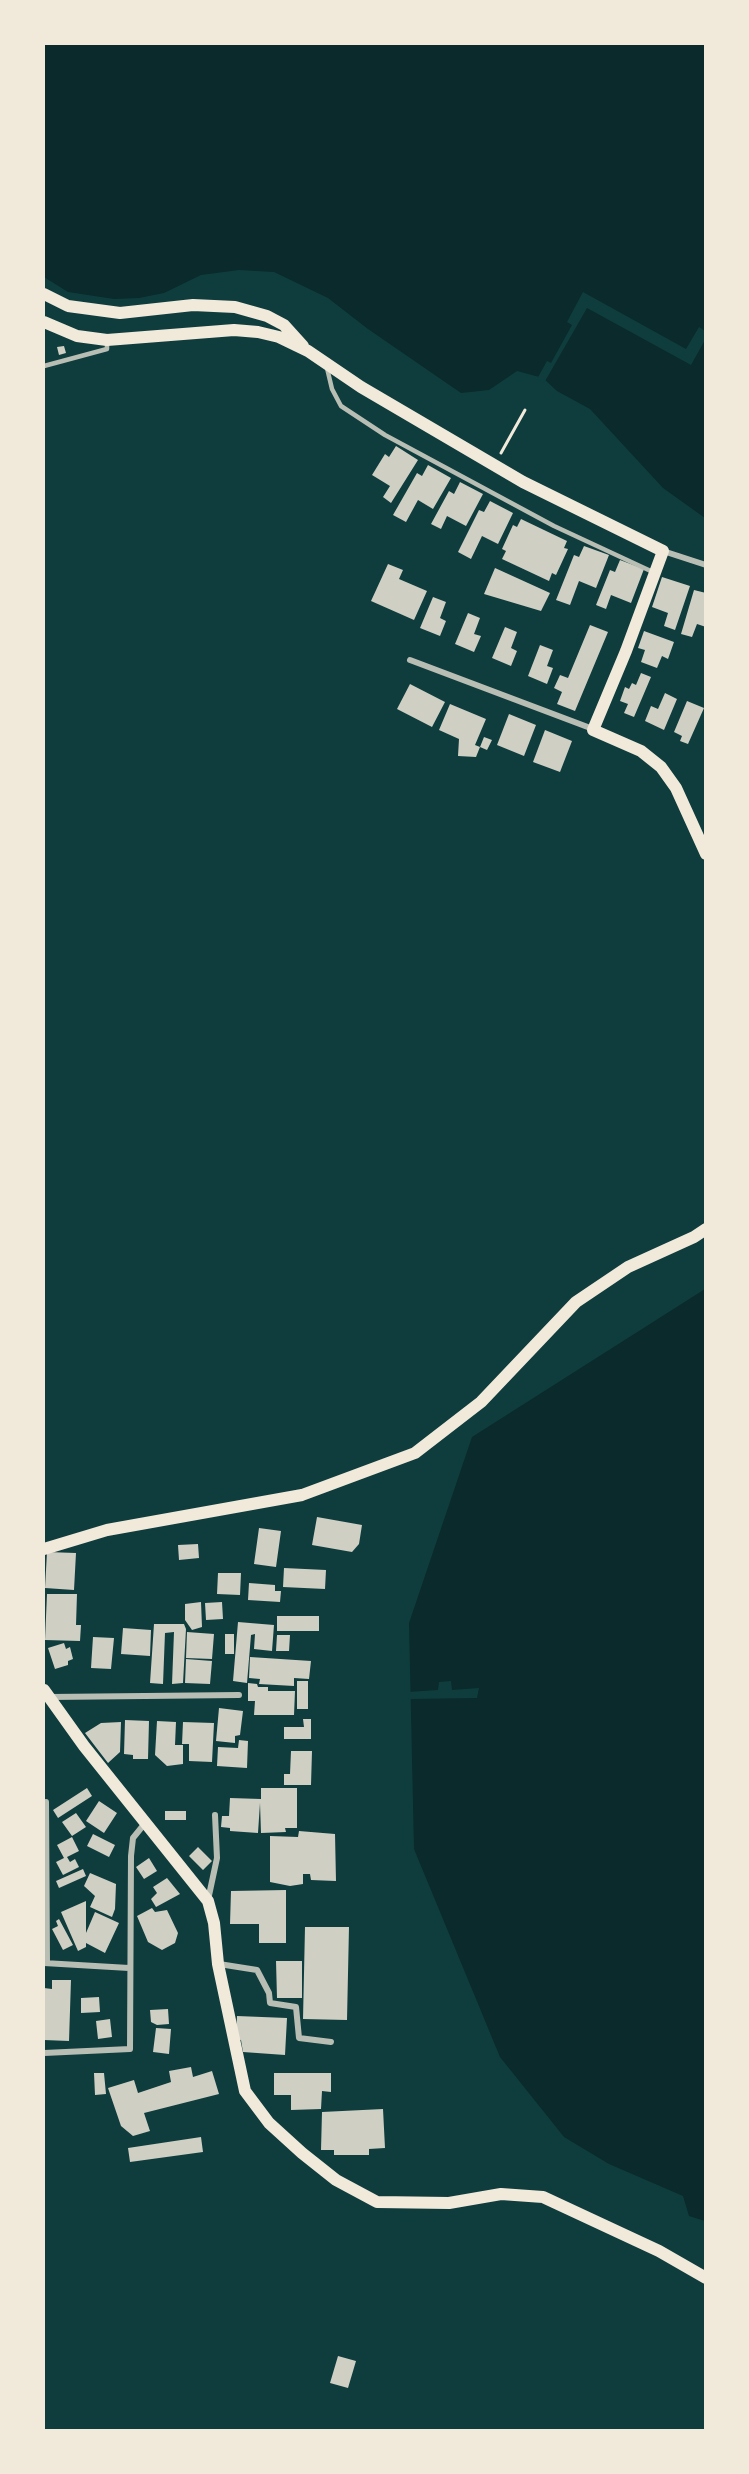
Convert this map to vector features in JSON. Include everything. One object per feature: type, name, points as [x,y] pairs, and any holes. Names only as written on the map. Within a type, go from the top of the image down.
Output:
[{"type":"main road","points":[[44,294],[68,306],[120,313],[193,305],[235,307],[267,316],[284,325],[308,351]]},
{"type":"main road","points":[[44,322],[77,336],[107,340],[234,330],[258,332],[279,338],[308,351],[361,387],[494,466],[663,551],[626,651],[593,730],[641,751],[661,767],[676,788],[705,854]]},
{"type":"main road","points":[[44,1549],[107,1530],[302,1495],[415,1453],[481,1402],[576,1302],[628,1267],[694,1238],[705,1229]]},
{"type":"main road","points":[[45,1695],[208,1901],[214,1923],[218,1964],[245,2091],[269,2123],[336,2180],[377,2202],[449,2203],[501,2194],[543,2197],[659,2251],[705,2278]]},
{"type":"street","points":[[663,551],[705,565]]},
{"type":"street","points":[[410,660],[593,730]]},
{"type":"street","points":[[45,1695],[239,1695]]},
{"type":"street","points":[[46,1802],[45,1962],[129,1968]]},
{"type":"street","points":[[208,1901],[217,1858],[215,1815]]},
{"type":"street","points":[[44,2053],[130,2049],[131,1856],[133,1838],[146,1822]]},
{"type":"street","points":[[218,1964],[257,1970],[269,1994],[270,2003],[296,2007],[299,2038],[331,2042]]},
{"type":"lane","points":[[44,366],[107,350],[107,340]]},
{"type":"lane","points":[[325,362],[332,389],[341,406],[385,435],[554,526],[655,573]]},
{"type":"path","points":[[494,466],[525,410]]},
{"type":"water","points":[[44,44],[705,44],[705,518],[663,488],[590,409],[557,391],[543,378],[517,371],[489,390],[461,393],[368,329],[328,298],[274,272],[239,270],[201,275],[164,293],[139,298],[114,299],[68,292],[44,277]]},
{"type":"water","points":[[705,1289],[705,2221],[689,2216],[683,2196],[609,2164],[564,2137],[500,2057],[414,1849],[409,1623],[472,1437]]},
{"type":"pier","points":[[583,292],[686,349],[699,327],[705,331],[705,340],[691,365],[587,308],[544,383],[537,379],[547,361],[551,363],[572,325],[567,322]]},
{"type":"pier","points":[[451,1681],[452,1690],[479,1688],[477,1698],[408,1699],[408,1692],[438,1690],[439,1682]]},
{"type":"building","points":[[64,346],[66,353],[59,355],[57,347]]},
{"type":"building","points":[[396,446],[418,460],[391,503],[383,497],[390,486],[372,475],[385,454],[389,457]]},
{"type":"building","points":[[428,465],[451,478],[433,509],[418,500],[406,522],[393,515],[417,473],[422,476]]},
{"type":"building","points":[[460,482],[483,494],[466,526],[447,516],[441,529],[431,524],[449,491],[454,494]]},
{"type":"building","points":[[490,501],[513,513],[498,544],[482,536],[471,559],[458,552],[479,510],[484,512]]},
{"type":"building","points":[[521,519],[567,541],[564,548],[568,549],[556,575],[552,573],[549,581],[502,559],[506,551],[502,549],[513,525],[517,527]]},
{"type":"building","points":[[584,546],[609,555],[596,588],[579,581],[570,605],[556,600],[574,555],[579,557]]},
{"type":"building","points":[[620,560],[644,569],[631,603],[611,595],[606,609],[596,605],[610,570],[615,572]]},
{"type":"building","points":[[388,564],[403,570],[399,579],[427,591],[414,620],[371,601]]},
{"type":"building","points":[[495,568],[550,593],[541,611],[484,594]]},
{"type":"building","points":[[662,577],[690,586],[675,630],[664,626],[668,613],[652,607]]},
{"type":"building","points":[[694,590],[706,593],[706,627],[697,624],[692,637],[681,634]]},
{"type":"building","points":[[433,597],[446,602],[440,618],[446,621],[440,636],[420,628]]},
{"type":"building","points":[[468,613],[480,618],[474,634],[481,636],[474,652],[455,644]]},
{"type":"building","points":[[590,625],[608,632],[575,711],[557,704],[562,692],[554,688],[560,675],[568,678]]},
{"type":"building","points":[[505,627],[517,632],[511,648],[517,651],[511,666],[492,658]]},
{"type":"building","points":[[644,631],[674,642],[668,659],[662,656],[657,668],[641,662],[645,650],[638,648]]},
{"type":"building","points":[[540,645],[553,650],[547,666],[553,668],[547,684],[528,676]]},
{"type":"building","points":[[641,673],[651,677],[634,717],[624,713],[628,704],[620,701],[625,687],[629,689],[632,683],[636,685]]},
{"type":"building","points":[[410,684],[445,702],[432,727],[397,709]]},
{"type":"building","points":[[665,693],[677,699],[664,730],[645,721],[651,706],[658,709]]},
{"type":"building","points":[[687,701],[704,708],[688,744],[680,741],[682,736],[674,732]]},
{"type":"building","points":[[450,704],[486,719],[475,745],[480,747],[476,757],[458,756],[459,739],[439,730]]},
{"type":"building","points":[[509,714],[536,725],[524,756],[497,745]]},
{"type":"building","points":[[545,730],[572,741],[560,772],[533,762]]},
{"type":"building","points":[[484,737],[492,740],[487,750],[480,747]]},
{"type":"building","points":[[317,1517],[362,1525],[359,1544],[352,1552],[312,1545]]},
{"type":"building","points":[[259,1528],[281,1531],[276,1567],[254,1564]]},
{"type":"building","points":[[198,1544],[199,1558],[179,1560],[178,1545]]},
{"type":"building","points":[[47,1552],[76,1553],[74,1590],[45,1588]]},
{"type":"building","points":[[284,1568],[326,1570],[325,1589],[283,1587]]},
{"type":"building","points":[[218,1573],[241,1573],[240,1595],[217,1594]]},
{"type":"building","points":[[249,1583],[275,1585],[275,1591],[281,1591],[280,1602],[248,1600]]},
{"type":"building","points":[[47,1594],[77,1594],[76,1625],[81,1625],[80,1641],[45,1640]]},
{"type":"building","points":[[201,1602],[202,1627],[192,1630],[185,1620],[185,1604]]},
{"type":"building","points":[[222,1602],[223,1619],[206,1620],[205,1603]]},
{"type":"building","points":[[277,1616],[319,1616],[319,1631],[277,1631]]},
{"type":"building","points":[[238,1622],[274,1625],[272,1651],[254,1649],[255,1634],[251,1635],[247,1683],[233,1681]]},
{"type":"building","points":[[154,1624],[184,1624],[186,1629],[183,1683],[172,1684],[174,1632],[165,1633],[163,1684],[150,1683]]},
{"type":"building","points":[[123,1628],[151,1630],[150,1656],[121,1654]]},
{"type":"building","points":[[187,1632],[214,1634],[212,1659],[186,1658]]},
{"type":"building","points":[[225,1634],[234,1634],[234,1654],[225,1654]]},
{"type":"building","points":[[277,1635],[290,1635],[289,1651],[276,1651]]},
{"type":"building","points":[[93,1637],[114,1638],[111,1669],[91,1668]]},
{"type":"building","points":[[64,1643],[66,1649],[70,1647],[73,1659],[68,1661],[68,1665],[55,1669],[48,1648]]},
{"type":"building","points":[[250,1657],[311,1661],[309,1679],[294,1678],[294,1686],[259,1684],[260,1679],[249,1678]]},
{"type":"building","points":[[186,1659],[212,1661],[210,1684],[185,1683]]},
{"type":"building","points":[[297,1681],[308,1681],[308,1709],[297,1709]]},
{"type":"building","points":[[248,1683],[257,1684],[258,1687],[268,1687],[268,1691],[295,1691],[294,1715],[254,1715],[255,1701],[248,1701]]},
{"type":"building","points":[[219,1708],[243,1711],[240,1735],[235,1736],[235,1743],[216,1741]]},
{"type":"building","points":[[303,1719],[311,1719],[311,1739],[284,1739],[284,1727],[304,1727]]},
{"type":"building","points":[[125,1720],[149,1721],[148,1759],[133,1759],[133,1755],[124,1754]]},
{"type":"building","points":[[157,1721],[176,1722],[175,1745],[183,1745],[183,1764],[167,1766],[155,1755]]},
{"type":"building","points":[[121,1722],[120,1752],[108,1763],[85,1733],[101,1723]]},
{"type":"building","points":[[183,1722],[214,1723],[212,1762],[189,1761],[189,1744],[182,1744]]},
{"type":"building","points":[[239,1740],[248,1741],[247,1768],[217,1766],[218,1747],[238,1748]]},
{"type":"building","points":[[291,1751],[312,1751],[311,1785],[284,1785],[284,1774],[290,1774]]},
{"type":"building","points":[[87,1788],[92,1796],[58,1818],[53,1810]]},
{"type":"building","points":[[261,1788],[297,1788],[297,1828],[285,1828],[286,1832],[261,1833],[260,1803],[258,1833],[230,1831],[230,1828],[221,1827],[222,1816],[229,1816],[230,1798],[261,1799]]},
{"type":"building","points":[[99,1801],[117,1813],[104,1833],[86,1821]]},
{"type":"building","points":[[165,1811],[186,1811],[186,1820],[165,1820]]},
{"type":"building","points":[[76,1813],[86,1827],[72,1836],[62,1822]]},
{"type":"building","points":[[299,1831],[335,1834],[336,1881],[311,1880],[310,1874],[303,1874],[303,1884],[290,1886],[270,1882],[270,1836],[298,1837]]},
{"type":"building","points":[[93,1834],[115,1845],[109,1857],[87,1846]]},
{"type":"building","points":[[72,1837],[79,1851],[67,1857],[70,1862],[75,1859],[79,1867],[63,1875],[56,1862],[64,1858],[57,1845]]},
{"type":"building","points":[[198,1847],[212,1861],[203,1870],[189,1856]]},
{"type":"building","points":[[149,1858],[157,1871],[144,1879],[136,1867]]},
{"type":"building","points":[[83,1869],[86,1876],[59,1888],[56,1881]]},
{"type":"building","points":[[90,1873],[116,1884],[115,1909],[112,1917],[90,1907],[95,1896],[84,1886]]},
{"type":"building","points":[[167,1878],[180,1894],[156,1907],[151,1899],[157,1893],[153,1887]]},
{"type":"building","points":[[286,1890],[286,1943],[259,1943],[259,1924],[230,1924],[231,1891]]},
{"type":"building","points":[[86,1901],[86,1933],[95,1912],[119,1923],[105,1953],[86,1943],[86,1947],[78,1951],[61,1912]]},
{"type":"building","points":[[152,1908],[155,1912],[167,1910],[178,1933],[175,1943],[162,1950],[148,1942],[137,1916]]},
{"type":"building","points":[[59,1919],[73,1945],[63,1950],[52,1929],[58,1926],[56,1921]]},
{"type":"building","points":[[305,1927],[349,1927],[347,2020],[303,2019]]},
{"type":"building","points":[[276,1961],[302,1961],[302,1998],[277,1998]]},
{"type":"building","points":[[52,1980],[71,1980],[69,2041],[44,2040],[44,1988],[52,1989]]},
{"type":"building","points":[[99,1997],[100,2012],[81,2013],[81,1998]]},
{"type":"building","points":[[168,2009],[169,2024],[157,2025],[151,2022],[150,2010]]},
{"type":"building","points":[[237,2016],[287,2018],[285,2055],[243,2052],[241,2040],[236,2039]]},
{"type":"building","points":[[110,2019],[112,2037],[98,2039],[96,2021]]},
{"type":"building","points":[[156,2028],[171,2029],[169,2054],[153,2052]]},
{"type":"building","points":[[191,2067],[193,2077],[212,2071],[219,2094],[144,2113],[150,2131],[133,2136],[121,2126],[108,2088],[134,2080],[138,2093],[171,2082],[169,2071]]},
{"type":"building","points":[[94,2073],[104,2073],[106,2094],[95,2095]]},
{"type":"building","points":[[274,2073],[331,2073],[331,2092],[322,2091],[321,2109],[291,2110],[291,2095],[274,2095]]},
{"type":"building","points":[[383,2109],[385,2148],[369,2149],[369,2155],[334,2155],[334,2150],[321,2150],[322,2112]]},
{"type":"building","points":[[201,2137],[203,2152],[130,2162],[128,2148]]},
{"type":"building","points":[[338,2356],[356,2361],[348,2388],[330,2383]]}]
